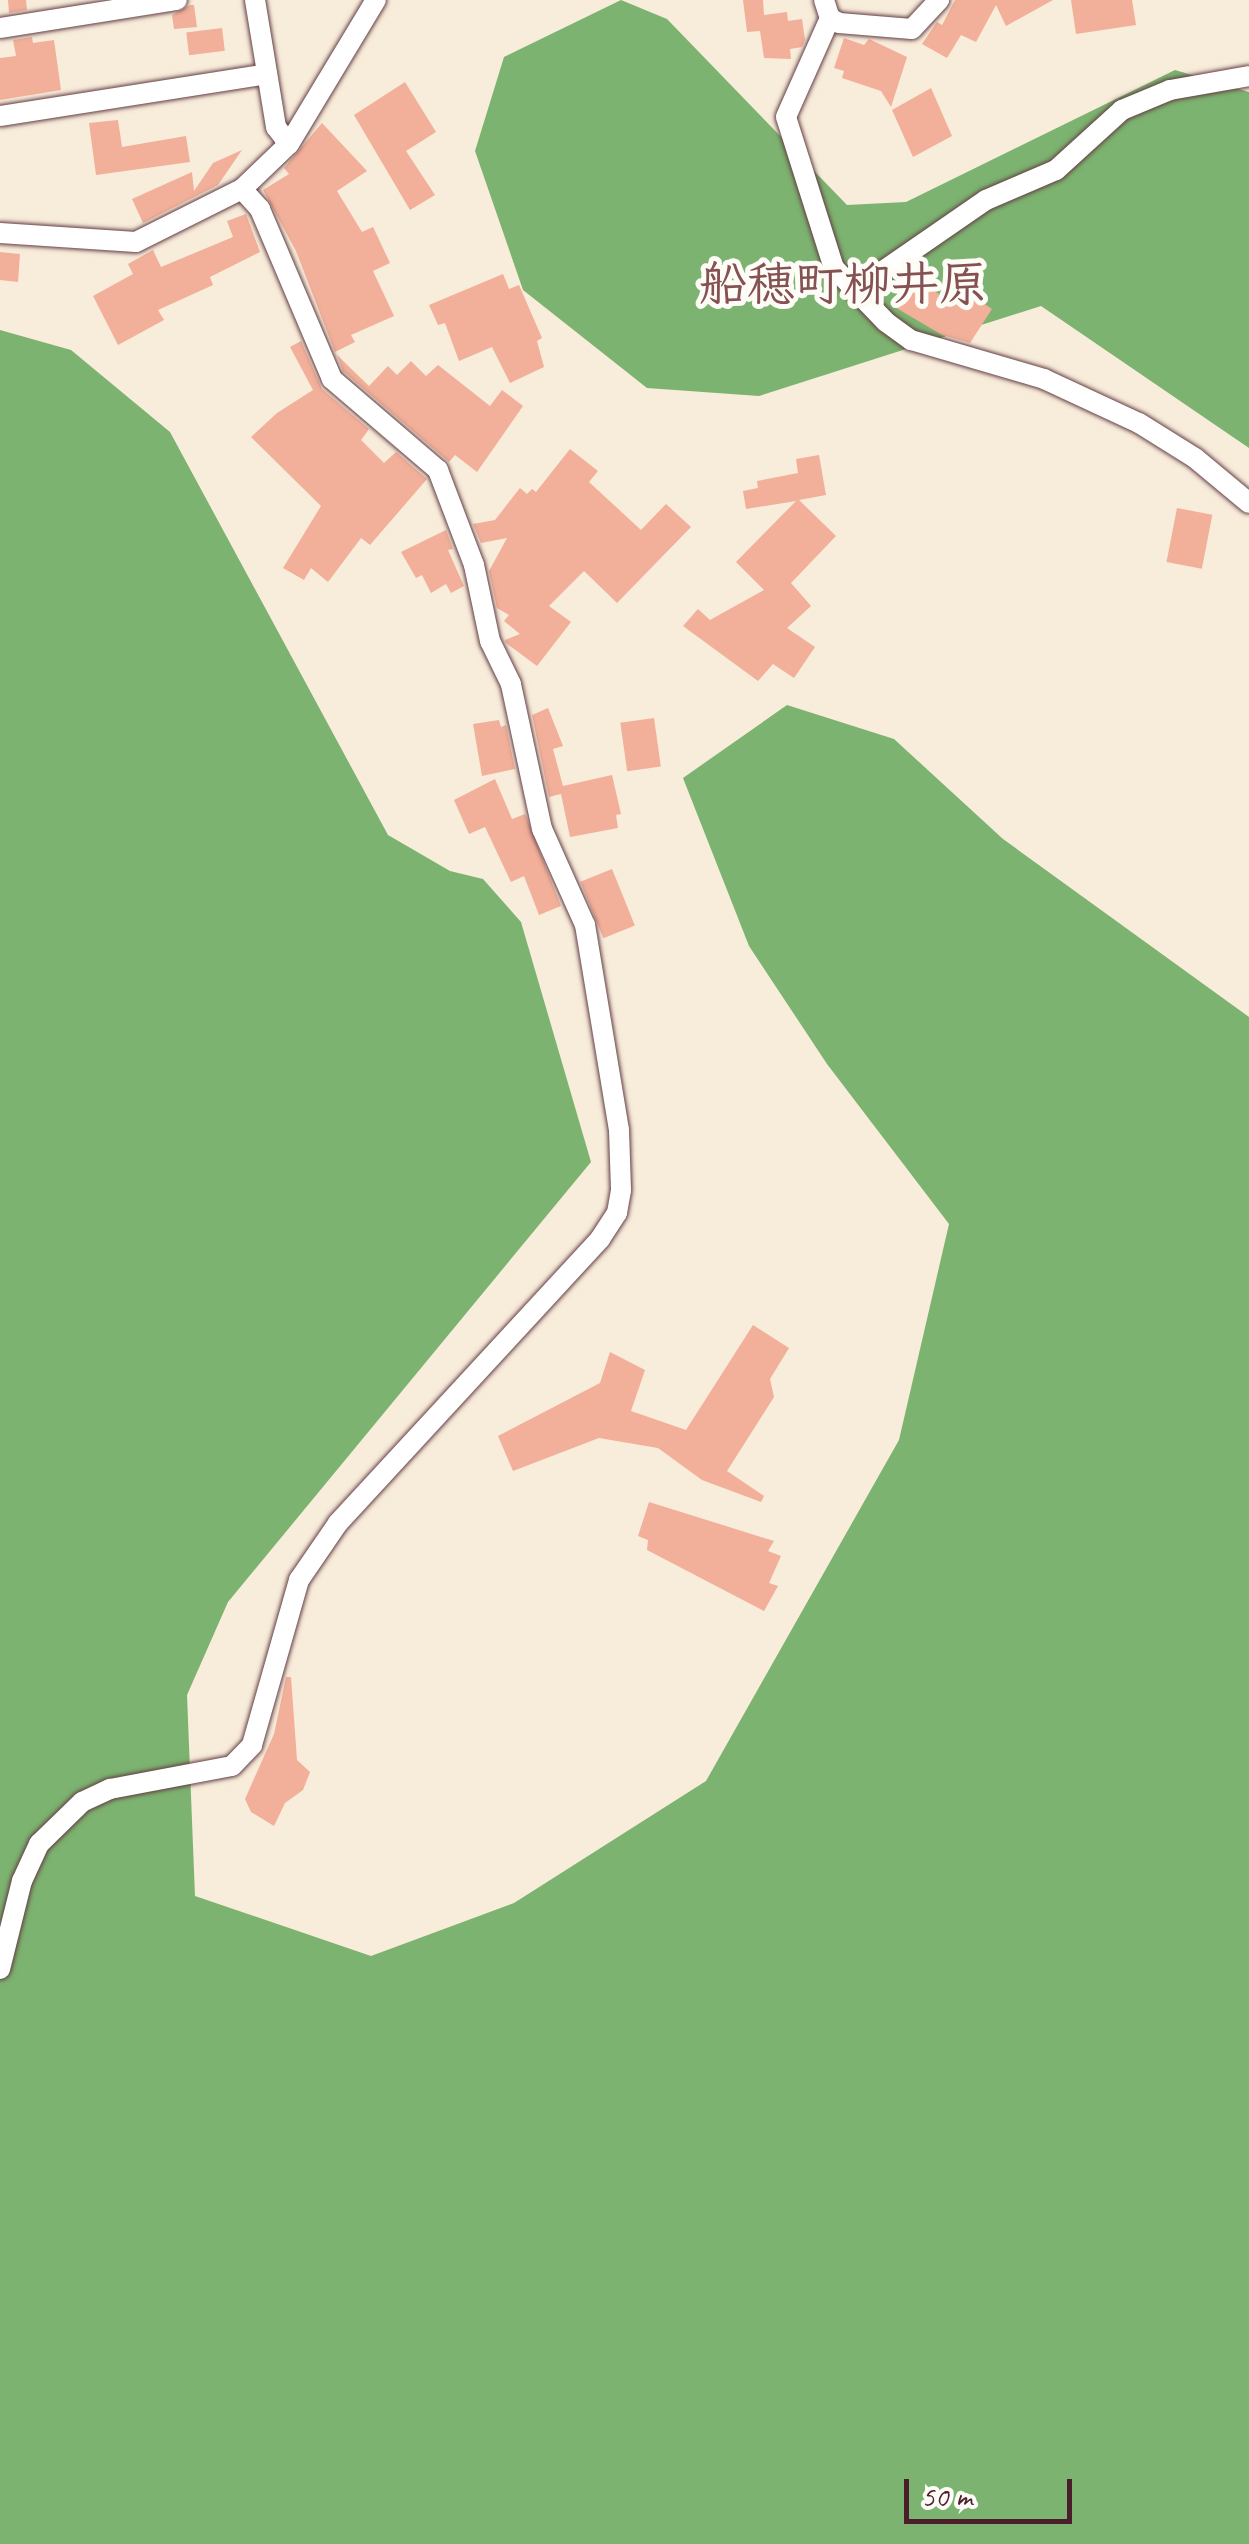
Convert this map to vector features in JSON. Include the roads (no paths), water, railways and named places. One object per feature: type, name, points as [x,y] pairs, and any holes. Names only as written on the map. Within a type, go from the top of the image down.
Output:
[{"type":"street","points":[[0,28],[177,0]]},
{"type":"street","points":[[254,0],[276,127],[289,144]]},
{"type":"street","points":[[0,233],[136,242],[242,190],[289,144],[376,0]]},
{"type":"street","points":[[939,0],[912,29],[840,23],[827,9],[786,117],[834,268],[911,340],[1044,379],[1139,423],[1196,458],[1249,503]]},
{"type":"street","points":[[0,116],[268,74]]},
{"type":"street","points":[[860,295],[882,271],[986,200],[1056,170],[1122,110],[1170,90],[1249,76]]},
{"type":"street","points":[[0,1969],[22,1881],[38,1844],[82,1802],[110,1789],[232,1766],[252,1745],[288,1604],[308,1566],[338,1523],[600,1240],[617,1213],[621,1190],[619,1130],[585,925],[542,829],[510,684],[490,641],[474,565],[438,470],[332,380],[260,209],[242,190]]},
{"type":"district","name":"船穂町柳井原","points":[[843,285]]}]
